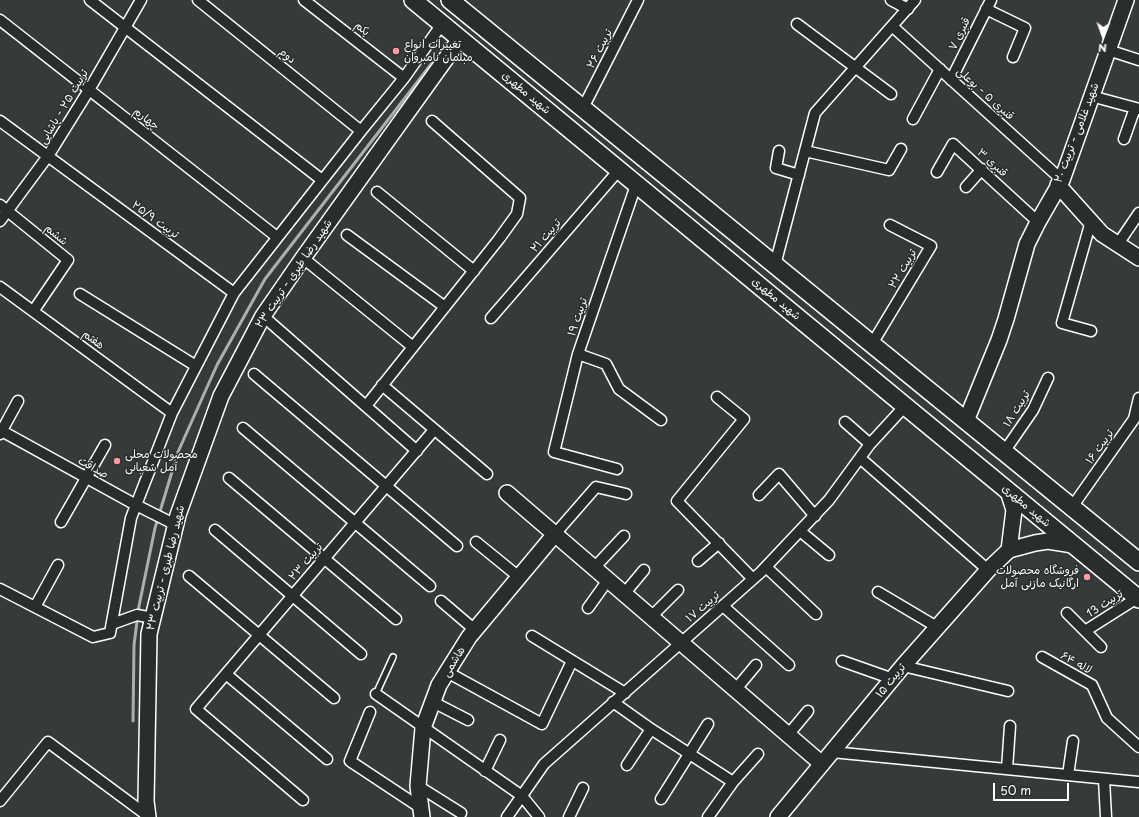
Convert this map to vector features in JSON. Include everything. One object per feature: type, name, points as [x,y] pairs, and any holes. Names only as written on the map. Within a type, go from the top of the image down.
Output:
[{"type":"main road","name":"شهید مطهری","points":[[413,0],[1138,598]]},
{"type":"main road","points":[[450,0],[1139,562]]},
{"type":"main road","points":[[698,235],[714,215]]},
{"type":"street","points":[[90,0],[322,180]]},
{"type":"street","name":"تربیت ۲۵ - پاشایی","points":[[0,221],[4,208],[48,156],[89,90],[140,0]]},
{"type":"street","name":"دوم","points":[[198,0],[361,130]]},
{"type":"street","name":"یکم","points":[[304,0],[404,78]]},
{"type":"street","name":"تربیت ۲۶","points":[[583,108],[638,0]]},
{"type":"street","points":[[891,0],[908,9]]},
{"type":"street","points":[[775,265],[815,113],[915,0]]},
{"type":"street","name":"شهید غلامی - تربیت ۲۰","points":[[966,421],[999,340],[1027,244],[1060,182],[1125,0]]},
{"type":"street","points":[[988,4],[1025,28],[1013,57]]},
{"type":"street","name":"قنبری ۷","points":[[951,80],[988,4]]},
{"type":"street","name":"چهارم","points":[[0,20],[277,237]]},
{"type":"street","points":[[0,589],[93,637],[110,633],[131,518],[172,413],[234,293],[361,130],[404,78],[442,24]]},
{"type":"street","points":[[797,24],[891,94]]},
{"type":"street","name":"قنبری ۵ - بوعلی","points":[[892,26],[1060,182]]},
{"type":"street","name":"شهید رضا طبری - تربیت ۲۳","points":[[148,816],[146,801],[149,634],[176,525],[221,396],[263,316],[460,39]]},
{"type":"street","points":[[1108,50],[1139,60]]},
{"type":"street","points":[[914,120],[940,69]]},
{"type":"street","points":[[1091,96],[1137,108],[1124,139]]},
{"type":"street","name":"تربیت ۲۵/۹","points":[[0,121],[234,293]]},
{"type":"street","points":[[366,406],[517,214],[520,198],[432,121]]},
{"type":"street","name":"قنبری ۳","points":[[937,172],[953,144],[1038,222]]},
{"type":"street","points":[[805,151],[889,170],[901,148]]},
{"type":"street","points":[[779,151],[776,168],[799,175]]},
{"type":"street","name":"تربیت ۲۱","points":[[491,318],[619,170]]},
{"type":"street","points":[[966,187],[982,170]]},
{"type":"street","points":[[1060,182],[1102,234],[1139,258]]},
{"type":"street","name":"تربیت ۱۹","points":[[636,184],[578,354],[606,364],[619,390],[661,420]]},
{"type":"street","points":[[377,192],[474,270]]},
{"type":"street","name":"ششم","points":[[4,208],[68,260],[34,310]]},
{"type":"street","points":[[1118,244],[1139,212]]},
{"type":"street","points":[[1091,221],[1062,323],[1091,331]]},
{"type":"street","name":"تربیت ۲۲","points":[[872,344],[931,246],[890,225]]},
{"type":"street","points":[[347,235],[445,307]]},
{"type":"street","points":[[303,258],[413,347]]},
{"type":"street","name":"هفتم","points":[[0,286],[172,413]]},
{"type":"street","points":[[80,294],[196,366]]},
{"type":"street","points":[[263,316],[417,451]]},
{"type":"street","points":[[578,354],[554,452],[618,469]]},
{"type":"street","points":[[254,374],[457,546]]},
{"type":"street","name":"تربیت ۱۸","points":[[1004,452],[1034,410],[1048,378]]},
{"type":"street","points":[[382,386],[487,474]]},
{"type":"street","points":[[717,397],[744,420],[677,501],[753,579]]},
{"type":"street","name":"تربیت ۱۶","points":[[1072,507],[1134,419],[1139,398]]},
{"type":"street","points":[[1,432],[18,401]]},
{"type":"street","name":"تربیت ۱۷","points":[[507,817],[544,764],[766,567],[829,500],[870,444],[905,406]]},
{"type":"street","points":[[845,422],[870,444]]},
{"type":"street","points":[[243,428],[430,586]]},
{"type":"street","name":"تربیت ۲۳","points":[[303,800],[196,709],[434,430]]},
{"type":"street","name":"صداقت","points":[[1,432],[176,525]]},
{"type":"street","points":[[61,522],[105,445]]},
{"type":"street","points":[[860,458],[988,570]]},
{"type":"street","points":[[759,495],[779,474],[815,516]]},
{"type":"street","points":[[229,478],[396,620]]},
{"type":"street","points":[[555,534],[596,488],[626,494]]},
{"type":"street","points":[[1008,491],[1014,510],[1010,550]]},
{"type":"street","points":[[507,493],[822,764]]},
{"type":"street","points":[[215,530],[361,654]]},
{"type":"street","points":[[800,531],[829,555]]},
{"type":"street","name":"هاشمی","points":[[422,813],[418,786],[423,728],[440,685],[474,630],[555,534]]},
{"type":"street","points":[[594,568],[624,536]]},
{"type":"street","name":"تربیت ۱۵","points":[[778,817],[903,666],[988,570],[1010,550],[1048,541],[1073,545]]},
{"type":"street","points":[[476,542],[519,577]]},
{"type":"street","points":[[698,561],[719,544]]},
{"type":"street","points":[[35,607],[58,565]]},
{"type":"street","points":[[766,567],[816,614]]},
{"type":"street","points":[[624,594],[644,570]]},
{"type":"street","points":[[189,576],[334,698]]},
{"type":"street","points":[[588,608],[608,580]]},
{"type":"street","points":[[651,617],[678,590]]},
{"type":"street","points":[[878,592],[937,627]]},
{"type":"street","name":"تربیت 13","points":[[1085,631],[1138,598]]},
{"type":"street","points":[[441,601],[474,630]]},
{"type":"street","points":[[723,606],[789,665]]},
{"type":"street","points":[[1067,613],[1102,647]]},
{"type":"street","points":[[112,624],[137,615],[153,618]]},
{"type":"street","points":[[532,636],[625,692]]},
{"type":"street","name":"لاله ۶۴","points":[[1042,657],[1092,685],[1107,718],[1139,747]]},
{"type":"street","points":[[447,672],[542,724],[572,661]]},
{"type":"street","points":[[842,661],[893,679]]},
{"type":"street","points":[[736,690],[756,665]]},
{"type":"street","points":[[903,666],[1008,691]]},
{"type":"street","points":[[226,674],[327,759]]},
{"type":"street","points":[[376,694],[522,796],[539,817]]},
{"type":"street","points":[[433,702],[468,720]]},
{"type":"street","points":[[613,702],[651,729],[734,782]]},
{"type":"street","points":[[788,735],[808,711]]},
{"type":"street","points":[[370,712],[350,761],[422,813]]},
{"type":"street","points":[[661,798],[708,724]]},
{"type":"street","points":[[1007,769],[1010,726]]},
{"type":"street","points":[[627,765],[651,729]]},
{"type":"street","points":[[485,771],[500,740]]},
{"type":"street","points":[[1068,775],[1073,741]]},
{"type":"street","points":[[0,801],[48,742],[148,816]]},
{"type":"street","points":[[832,752],[1139,782]]},
{"type":"street","points":[[708,817],[734,782],[758,754]]},
{"type":"street","points":[[1104,779],[1106,817]]},
{"type":"street","points":[[418,786],[461,813]]},
{"type":"street","points":[[569,817],[584,788]]},
{"type":"lane","points":[[376,694],[393,657]]},
{"type":"waterway","points":[[133,721],[134,645],[139,606],[155,528],[178,452],[217,365],[265,279],[432,63]]},
{"type":"place","name":"تغییرات انواع مبلمان نامبروان","points":[[396,51]]},
{"type":"place","name":"محصولات محلی آمل شعبانی","points":[[117,461]]},
{"type":"place","name":"فروشگاه محصولات ارگانیک مازنی آمل","points":[[1087,577]]}]
